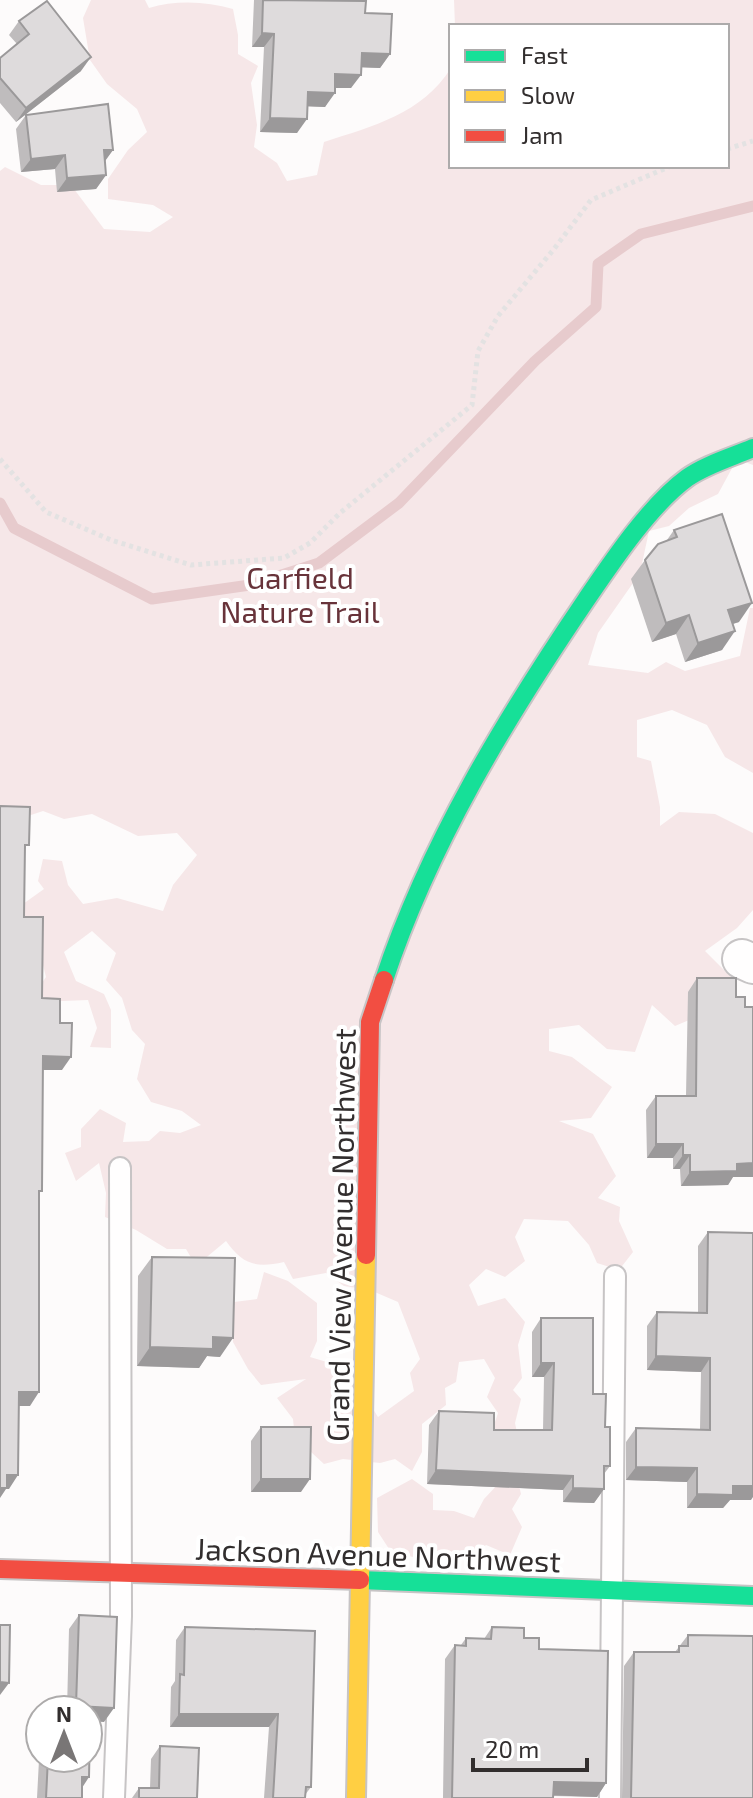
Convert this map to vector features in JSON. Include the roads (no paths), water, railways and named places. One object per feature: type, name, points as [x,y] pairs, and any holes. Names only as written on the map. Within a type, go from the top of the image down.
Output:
[{"type":"street","name":"Grand View Avenue Northwest","points":[[356,1798],[370,1022],[399,934],[445,835],[527,687],[611,564],[663,500],[688,477],[753,448]]},
{"type":"street","name":"Jackson Avenue Northwest","points":[[0,1569],[753,1596]]},
{"type":"lane","points":[[114,1798],[120,1571],[120,1168]]},
{"type":"lane","points":[[610,1798],[615,1276]]},
{"type":"waterway","points":[[0,503],[14,528],[152,599],[250,585],[319,563],[399,503],[535,361],[596,307],[598,264],[641,234],[753,206]]},
{"type":"park label","name":"Garfield Nature Trail","points":[[300,594]]}]
